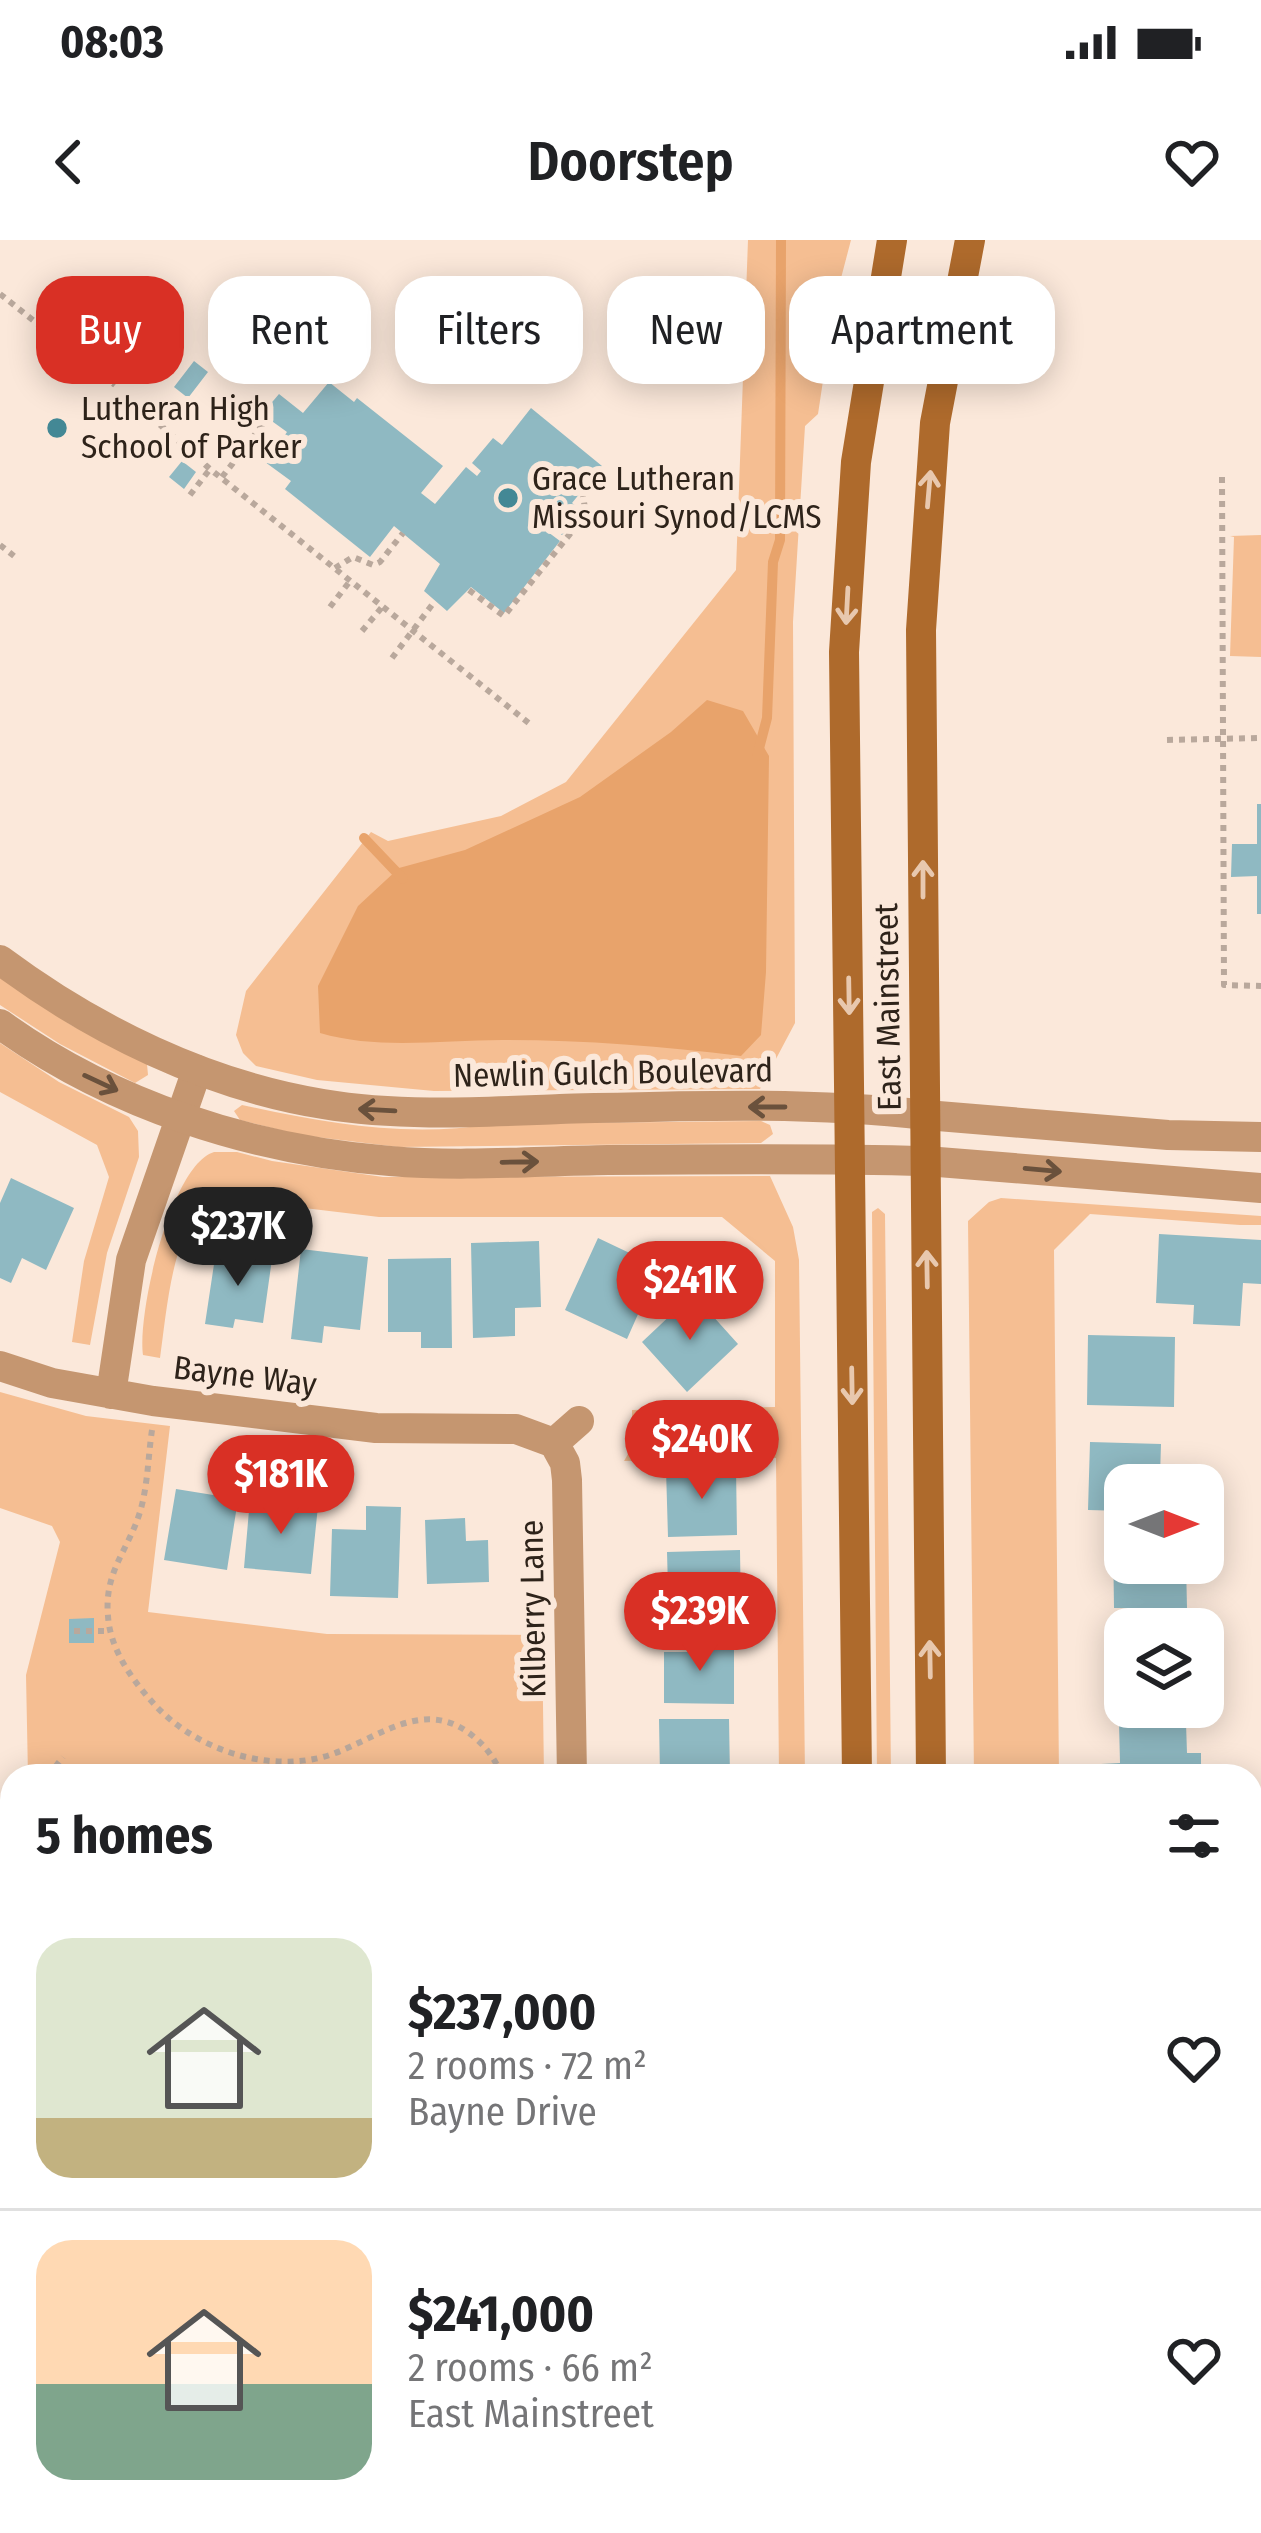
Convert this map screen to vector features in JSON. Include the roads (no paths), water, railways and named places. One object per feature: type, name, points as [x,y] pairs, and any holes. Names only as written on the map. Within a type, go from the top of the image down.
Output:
[{"type":"main road","name":"East Mainstreet","points":[[857,1764],[844,652],[856,462],[892,240]]},
{"type":"main road","name":"East Mainstreet","points":[[931,1764],[924,569],[935,423],[970,240]]},
{"type":"street","name":"Newlin Gulch Boulevard","points":[[0,959],[74,1009],[197,1070],[320,1104],[391,1111],[850,1106],[1168,1135],[1261,1137]]},
{"type":"street","points":[[0,1024],[72,1069],[180,1116],[273,1144],[394,1161],[926,1161],[1261,1188]]},
{"type":"street","points":[[111,1394],[130,1260],[197,1070]]},
{"type":"street","name":"Bayne Way","points":[[0,1366],[52,1383],[111,1394],[376,1428],[516,1430],[554,1443]]},
{"type":"street","points":[[554,1443],[579,1421]]},
{"type":"street","name":"Kilberry Lane","points":[[554,1443],[565,1462],[567,1480],[572,1764]]},
{"type":"waterway","points":[[757,756],[767,718],[773,562],[780,540],[781,240]]},
{"type":"waterway","points":[[364,838],[403,879]]},
{"type":"place","name":"Lutheran High School of Parker","points":[[57,428]]},
{"type":"place","name":"Grace Lutheran Missouri Synod/LCMS","points":[[508,498]]}]
